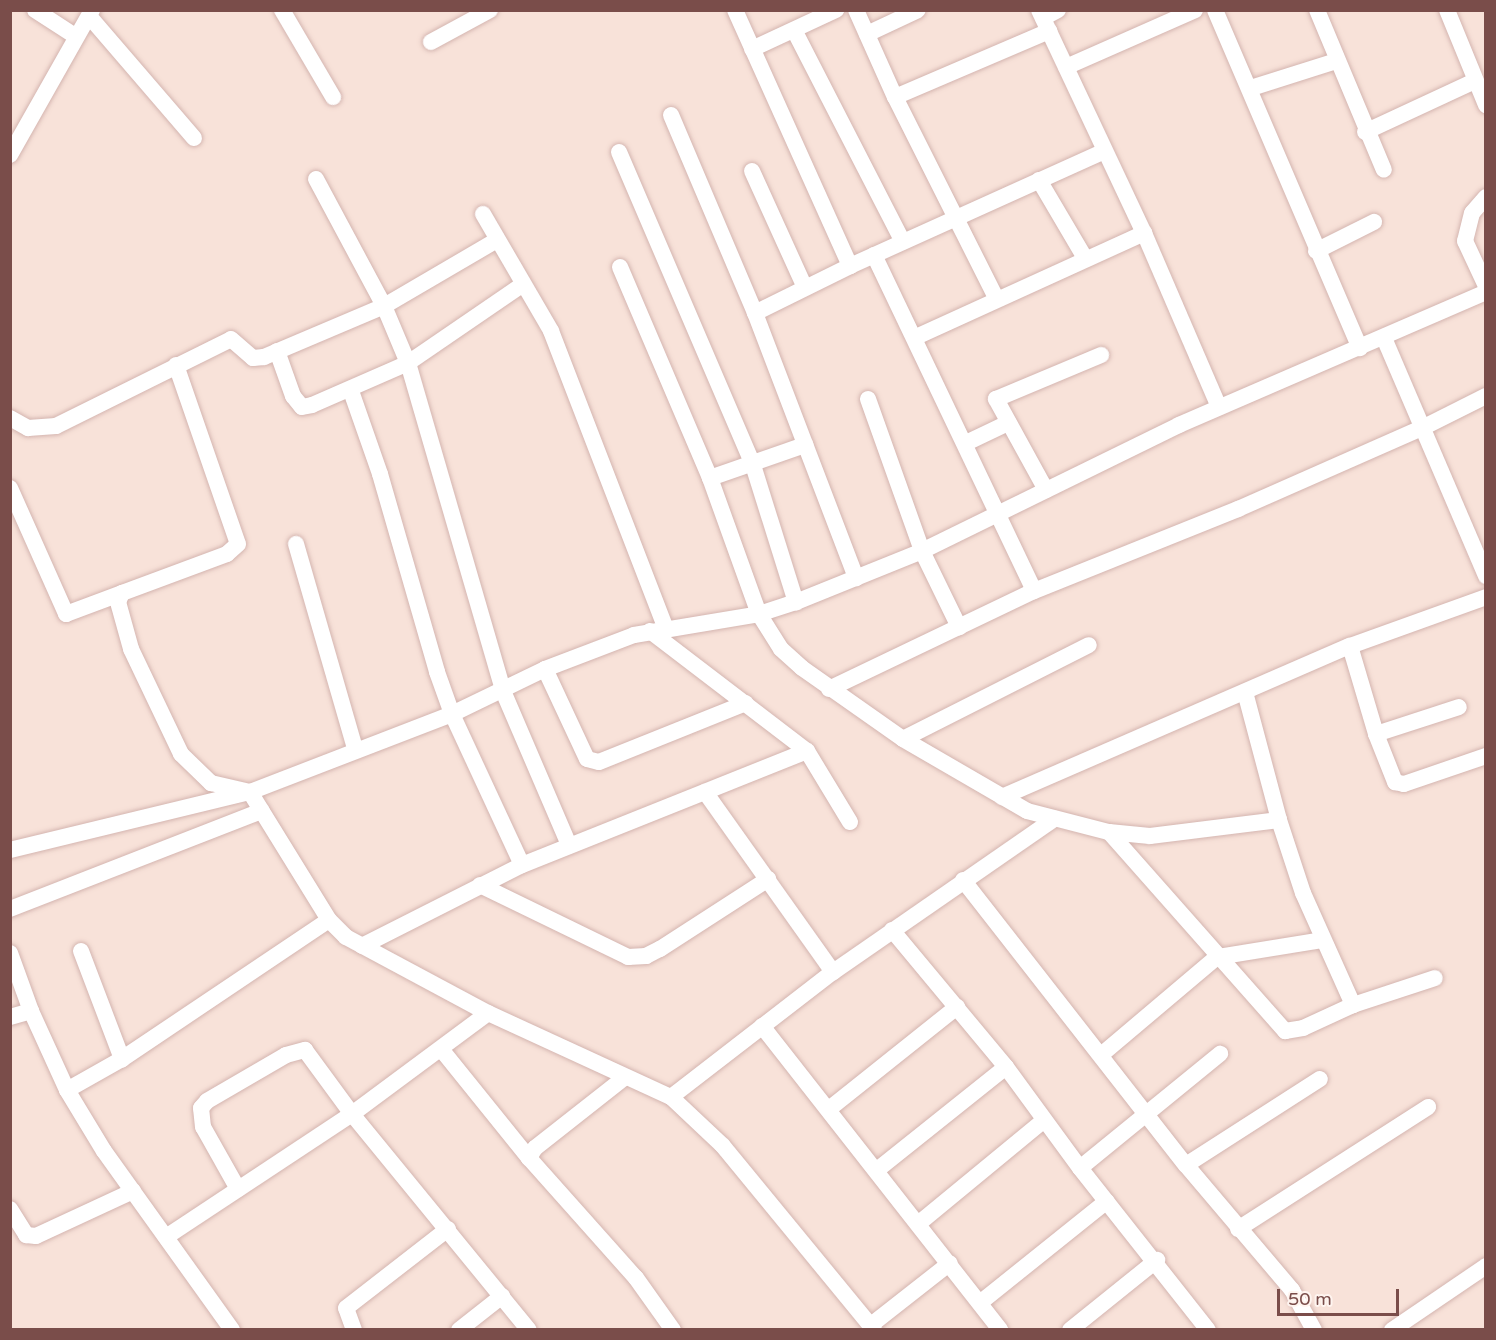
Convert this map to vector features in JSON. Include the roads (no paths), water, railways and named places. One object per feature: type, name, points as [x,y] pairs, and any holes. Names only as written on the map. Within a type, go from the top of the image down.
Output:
[{"type":"street","points":[[35,10],[75,36]]},
{"type":"street","points":[[282,10],[333,97]]},
{"type":"street","points":[[431,42],[490,10]]},
{"type":"street","points":[[735,10],[850,266]]},
{"type":"street","points":[[856,10],[895,97],[996,298]]},
{"type":"street","points":[[867,34],[918,10]]},
{"type":"street","points":[[895,97],[1044,20],[1058,10]]},
{"type":"street","points":[[1066,67],[1195,10]]},
{"type":"street","points":[[1215,10],[1251,88],[1316,251],[1360,348]]},
{"type":"street","points":[[1317,10],[1365,132],[1384,170]]},
{"type":"street","points":[[1447,10],[1479,85],[1485,105]]},
{"type":"street","points":[[752,49],[826,12]]},
{"type":"street","points":[[10,154],[90,13],[194,138]]},
{"type":"street","points":[[1044,20],[1103,152],[1144,233],[1219,407]]},
{"type":"street","points":[[794,30],[903,242]]},
{"type":"street","points":[[1251,88],[1336,61]]},
{"type":"street","points":[[1365,132],[1479,85]]},
{"type":"street","points":[[671,115],[755,313],[856,578]]},
{"type":"street","points":[[619,152],[753,465],[796,602]]},
{"type":"street","points":[[755,313],[850,266],[1103,152]]},
{"type":"street","points":[[752,171],[805,288]]},
{"type":"street","points":[[316,179],[384,306],[408,363],[502,691],[569,845]]},
{"type":"street","points":[[1039,180],[1085,258]]},
{"type":"street","points":[[1485,197],[1472,213],[1465,241],[1485,286]]},
{"type":"street","points":[[483,214],[522,285],[551,331],[658,629],[807,751],[850,822]]},
{"type":"street","points":[[1316,251],[1374,222]]},
{"type":"street","points":[[916,337],[996,298],[1144,233]]},
{"type":"street","points":[[10,418],[28,428],[56,426],[231,339],[253,358],[277,351],[384,306],[497,240]]},
{"type":"street","points":[[874,255],[916,337],[1034,591]]},
{"type":"street","points":[[620,267],[710,478],[759,614],[781,649],[829,688],[903,739],[1027,811],[1109,832],[1184,834],[1279,820]]},
{"type":"street","points":[[277,351],[293,396],[302,407],[351,391],[408,363],[522,285]]},
{"type":"street","points":[[10,850],[250,792],[355,748],[452,714],[545,669],[658,629],[759,614],[796,602],[922,551],[1219,407],[1384,338],[1485,292]]},
{"type":"street","points":[[1384,338],[1485,576]]},
{"type":"street","points":[[1046,490],[1008,423],[997,398],[1101,355]]},
{"type":"street","points":[[10,488],[66,614],[226,554],[238,544],[176,365]]},
{"type":"street","points":[[351,391],[452,714],[522,865]]},
{"type":"street","points":[[829,688],[1034,591],[1238,510],[1424,428],[1485,396]]},
{"type":"street","points":[[868,399],[922,551],[959,627]]},
{"type":"street","points":[[966,443],[1008,423]]},
{"type":"street","points":[[710,478],[806,445]]},
{"type":"street","points":[[296,544],[355,748]]},
{"type":"street","points":[[122,593],[118,602],[123,627],[181,754],[210,783],[250,792],[329,920],[362,946],[488,1013],[624,1078],[671,1097],[723,1146],[872,1327],[950,1263]]},
{"type":"street","points":[[1002,797],[1350,646],[1485,597]]},
{"type":"street","points":[[903,739],[1089,645]]},
{"type":"street","points":[[1350,646],[1376,734],[1393,779],[1399,784],[1485,756]]},
{"type":"street","points":[[545,669],[587,759],[599,762],[746,703]]},
{"type":"street","points":[[1245,692],[1279,820],[1322,940],[1353,1005]]},
{"type":"street","points":[[1376,734],[1459,707]]},
{"type":"street","points":[[362,946],[522,865],[807,751]]},
{"type":"street","points":[[705,792],[832,972]]},
{"type":"street","points":[[10,909],[262,811]]},
{"type":"street","points":[[671,1097],[832,972],[1054,819]]},
{"type":"street","points":[[1109,832],[1217,957],[1285,1031],[1303,1028],[1353,1005],[1435,978]]},
{"type":"street","points":[[480,885],[628,957],[646,956],[660,949],[768,879]]},
{"type":"street","points":[[963,880],[1238,1230],[1292,1290],[1314,1329]]},
{"type":"street","points":[[67,1090],[122,1059],[329,920]]},
{"type":"street","points":[[892,930],[1006,1067],[1080,1168],[1157,1260],[1202,1327]]},
{"type":"street","points":[[1101,1055],[1217,957],[1322,940]]},
{"type":"street","points":[[81,951],[122,1059]]},
{"type":"street","points":[[10,953],[31,1011],[67,1090],[133,1191],[232,1329]]},
{"type":"street","points":[[829,1109],[957,1007]]},
{"type":"street","points":[[10,1017],[31,1011]]},
{"type":"street","points":[[166,1237],[352,1114],[488,1013]]},
{"type":"street","points":[[762,1026],[1000,1329]]},
{"type":"street","points":[[441,1049],[529,1158],[636,1278],[673,1329]]},
{"type":"street","points":[[238,1189],[200,1117],[207,1101],[286,1055],[305,1050],[352,1114],[528,1329]]},
{"type":"street","points":[[1080,1168],[1220,1054]]},
{"type":"street","points":[[877,1170],[1006,1067]]},
{"type":"street","points":[[529,1158],[535,1148],[624,1078]]},
{"type":"street","points":[[1186,1165],[1320,1079]]},
{"type":"street","points":[[1238,1230],[1428,1107]]},
{"type":"street","points":[[918,1224],[1044,1120]]},
{"type":"street","points":[[10,1209],[26,1235],[36,1236],[133,1191]]},
{"type":"street","points":[[981,1302],[1107,1201]]},
{"type":"street","points":[[354,1329],[346,1314],[350,1303],[448,1229]]},
{"type":"street","points":[[1070,1329],[1157,1260]]},
{"type":"street","points":[[1392,1329],[1415,1316],[1485,1266]]},
{"type":"street","points":[[459,1329],[502,1296]]},
{"type":"street","points":[[1415,1316],[1426,1329]]}]
